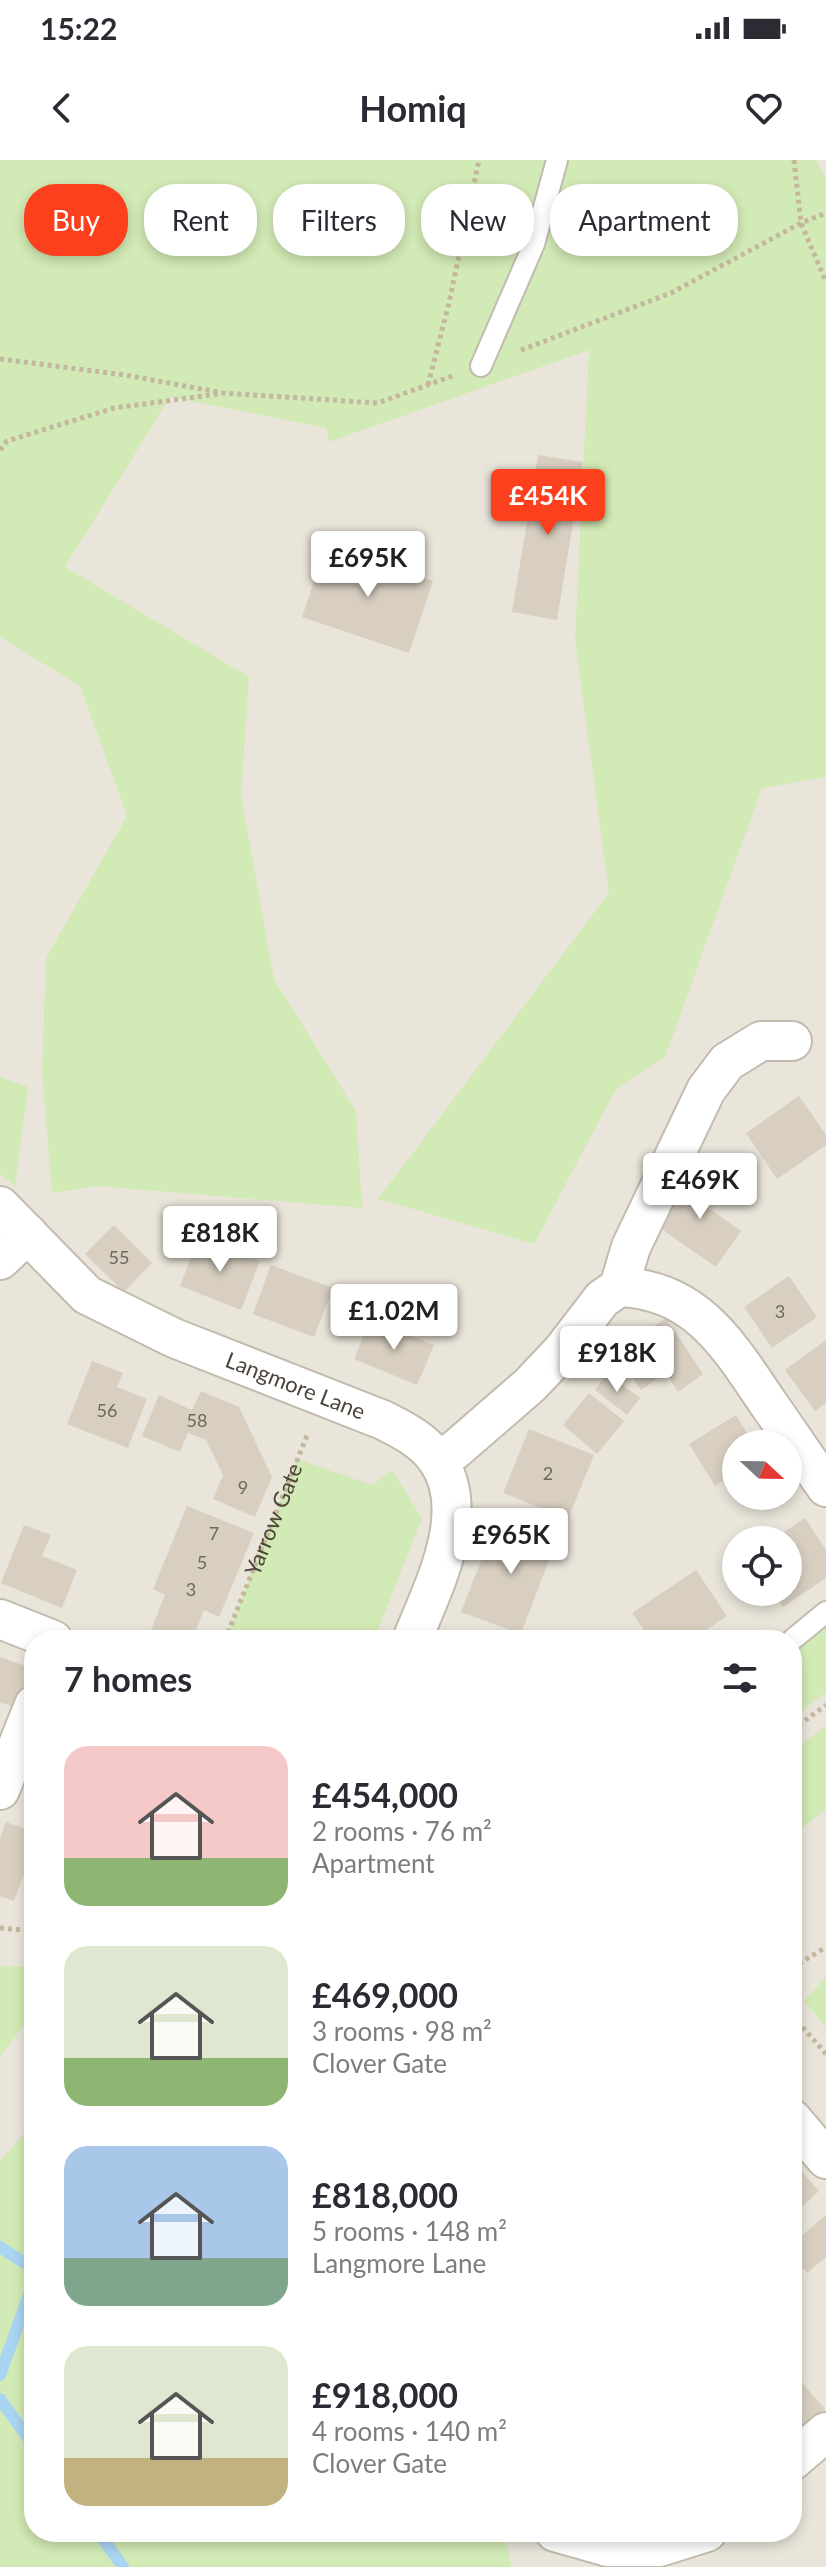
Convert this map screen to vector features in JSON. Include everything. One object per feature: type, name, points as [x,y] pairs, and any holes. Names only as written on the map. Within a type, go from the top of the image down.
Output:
[{"type":"street","points":[[619,1287],[631,1247],[706,1090],[727,1062],[761,1041],[792,1041]]},
{"type":"street","name":"Langmore Lane","points":[[0,1206],[87,1295],[174,1338],[383,1420],[415,1437],[438,1461],[449,1492],[452,1523],[446,1551],[416,1630]]},
{"type":"street","points":[[0,1260],[28,1234]]},
{"type":"street","points":[[438,1461],[530,1385],[562,1351],[602,1299],[619,1287],[640,1287],[678,1303],[712,1325],[736,1354],[826,1487]]},
{"type":"street","points":[[0,1619],[28,1630]]},
{"type":"street","points":[[0,1790],[24,1730]]},
{"type":"street","points":[[802,2131],[826,2159]]},
{"type":"street","points":[[802,2452],[826,2432]]},
{"type":"street","points":[[590,2542],[608,2547],[659,2547],[675,2542]]},
{"type":"lane","points":[[481,366],[534,244],[557,160]]},
{"type":"lane","points":[[802,1632],[826,1612]]},
{"type":"path","points":[[428,386],[479,160]]},
{"type":"path","points":[[794,160],[801,223],[826,282]]},
{"type":"path","points":[[0,359],[125,375],[223,393],[378,403],[671,293],[801,223],[826,213]]},
{"type":"path","points":[[0,450],[7,441],[114,408],[223,393]]},
{"type":"path","name":"Yarrow Gate","points":[[229,1630],[322,1397]]},
{"type":"path","points":[[802,1723],[826,1705]]},
{"type":"path","points":[[0,1928],[24,1930]]},
{"type":"path","points":[[802,1962],[826,1947]]},
{"type":"path","points":[[802,2026],[826,2054]]},
{"type":"shaded area","points":[[0,160],[826,160],[826,2567],[0,2567]]},
{"type":"green space","points":[[0,160],[816,160],[826,179],[826,777],[762,788],[665,1057],[616,1089],[534,1244],[378,1199],[609,893],[575,640],[589,350],[329,442],[326,428],[170,397],[65,567],[249,677],[241,795],[274,979],[356,1111],[362,1208],[97,1186],[52,1193],[42,1072],[46,958],[127,816],[80,686],[0,637]]},
{"type":"green space","points":[[0,1077],[28,1087],[15,1186],[0,1174]]},
{"type":"green space","points":[[297,1459],[372,1485],[392,1470],[422,1518],[378,1630],[229,1630]]},
{"type":"green space","points":[[826,1615],[826,1692],[802,1710],[802,1636]]},
{"type":"green space","points":[[826,1726],[826,1809],[802,1828],[802,1744]]},
{"type":"green space","points":[[0,1966],[24,1967],[24,2025],[0,2056]]},
{"type":"green space","points":[[826,1977],[826,2027],[804,2001]]},
{"type":"green space","points":[[24,2134],[24,2542],[506,2542],[512,2567],[0,2567],[0,2161]]},
{"type":"building","points":[[538,455],[583,462],[557,620],[512,612]]},
{"type":"building","points":[[326,546],[433,581],[409,653],[302,617]]},
{"type":"building","points":[[799,1096],[826,1135],[826,1145],[777,1179],[746,1133]]},
{"type":"building","points":[[697,1169],[721,1187],[707,1207],[741,1231],[716,1267],[657,1226]]},
{"type":"building","points":[[114,1225],[152,1263],[124,1292],[85,1254]]},
{"type":"building","points":[[199,1237],[260,1261],[241,1310],[180,1286]]},
{"type":"building","points":[[271,1265],[333,1288],[314,1337],[253,1314]]},
{"type":"building","points":[[789,1276],[817,1317],[772,1348],[744,1307]]},
{"type":"building","points":[[666,1318],[703,1374],[678,1392],[666,1373],[641,1390],[616,1352]]},
{"type":"building","points":[[370,1319],[434,1345],[417,1385],[354,1359]]},
{"type":"building","points":[[826,1340],[826,1403],[815,1411],[785,1370]]},
{"type":"building","points":[[92,1361],[123,1373],[117,1387],[147,1399],[128,1448],[67,1424]]},
{"type":"building","points":[[607,1373],[640,1398],[627,1415],[595,1390]]},
{"type":"building","points":[[201,1391],[239,1407],[272,1477],[255,1517],[213,1499],[223,1475],[206,1440],[188,1433],[180,1452],[142,1436],[159,1395],[192,1410]]},
{"type":"building","points":[[589,1393],[624,1421],[597,1454],[563,1425]]},
{"type":"building","points":[[736,1415],[745,1430],[722,1430],[722,1482],[715,1486],[689,1444]]},
{"type":"building","points":[[529,1429],[594,1455],[568,1519],[503,1493]]},
{"type":"building","points":[[187,1506],[254,1533],[219,1617],[204,1610],[196,1630],[151,1630],[165,1595],[153,1589]]},
{"type":"building","points":[[521,1516],[560,1531],[523,1630],[510,1630],[461,1612],[490,1538],[509,1546]]},
{"type":"building","points":[[805,1518],[826,1550],[826,1578],[802,1594],[802,1526],[793,1526]]},
{"type":"building","points":[[24,1525],[51,1535],[42,1556],[77,1570],[62,1608],[1,1583]]},
{"type":"building","points":[[696,1570],[727,1616],[707,1630],[644,1630],[632,1613]]},
{"type":"building","points":[[0,1657],[24,1665],[24,1705],[22,1710],[0,1702]]},
{"type":"building","points":[[6,1822],[24,1828],[24,1874],[14,1901],[0,1896],[0,1838]]},
{"type":"building","points":[[802,2172],[819,2191],[802,2206]]},
{"type":"building","points":[[826,2215],[826,2257],[807,2273],[802,2267],[802,2235]]},
{"type":"building","points":[[802,2383],[825,2409],[802,2429]]},
{"type":"waterway","points":[[0,2247],[24,2263]]},
{"type":"waterway","points":[[0,2375],[24,2309]]},
{"type":"waterway","points":[[0,2399],[24,2432]]},
{"type":"waterway","points":[[105,2542],[123,2567]]}]
